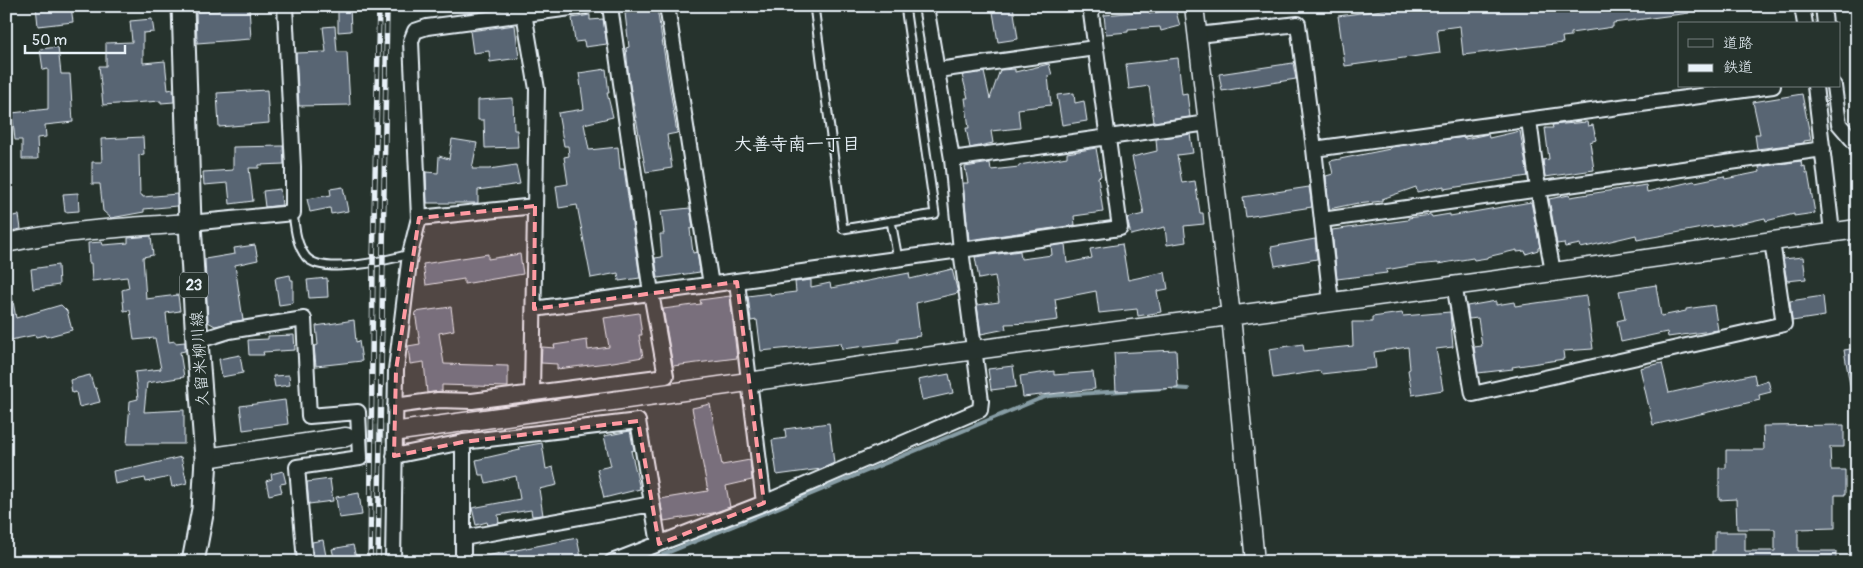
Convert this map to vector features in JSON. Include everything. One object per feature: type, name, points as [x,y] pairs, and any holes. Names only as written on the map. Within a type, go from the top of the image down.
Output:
[{"type":"main road","name":"久留米柳川線","points":[[184,6],[190,223],[206,458],[203,509],[193,562]]},
{"type":"street","points":[[6,243],[33,237],[87,230],[293,213],[293,168],[285,6]]},
{"type":"street","points":[[393,562],[396,370],[410,254],[419,218],[411,41],[415,31],[427,27],[586,6]]},
{"type":"street","points":[[395,406],[438,400],[472,401],[666,376],[651,293],[610,6]]},
{"type":"street","points":[[667,6],[711,285]]},
{"type":"street","points":[[612,562],[764,503],[980,410],[981,401],[961,250],[952,159],[926,6]]},
{"type":"street","points":[[534,309],[1120,228],[1090,6]]},
{"type":"street","points":[[1194,6],[1231,316],[1255,562]]},
{"type":"street","points":[[1802,6],[1805,22]]},
{"type":"street","points":[[1823,6],[1825,22]]},
{"type":"street","points":[[524,13],[537,89],[532,393]]},
{"type":"street","points":[[1197,35],[1298,24],[1314,149],[1330,302]]},
{"type":"street","points":[[938,70],[1095,48]]},
{"type":"street","points":[[1314,149],[1759,88]]},
{"type":"street","points":[[1816,88],[1832,232]]},
{"type":"street","points":[[1834,88],[1839,124],[1857,145]]},
{"type":"street","points":[[1529,120],[1538,189],[1553,272]]},
{"type":"street","points":[[952,159],[1208,123]]},
{"type":"street","points":[[1322,220],[1823,149]]},
{"type":"street","points":[[419,218],[535,206]]},
{"type":"street","points":[[400,432],[975,350],[1857,229]]},
{"type":"street","points":[[1454,284],[1473,394],[1784,324],[1772,242]]},
{"type":"street","points":[[737,282],[764,503]]},
{"type":"street","points":[[197,341],[229,331],[304,319],[309,416],[358,412],[360,458],[297,467],[305,562]]},
{"type":"street","points":[[394,456],[463,442],[638,421],[659,544]]},
{"type":"street","points":[[206,458],[346,437]]},
{"type":"street","points":[[463,442],[464,562]]},
{"type":"street","points":[[463,538],[652,504]]},
{"type":"lane","points":[[814,6],[843,229],[934,214],[905,6]]},
{"type":"lane","points":[[293,213],[296,236],[306,256],[312,262],[340,267],[382,261],[410,254]]},
{"type":"lane","points":[[891,221],[898,259]]},
{"type":"highlighted area","points":[[535,206],[534,309],[737,282],[764,503],[659,544],[638,421],[463,442],[394,456],[396,370],[419,218]]},
{"type":"building","points":[[36,6],[71,6],[73,22],[38,26]]},
{"type":"building","points":[[219,6],[249,6],[251,39],[197,43],[196,12],[219,11]]},
{"type":"building","points":[[338,6],[350,6],[351,31],[338,32]]},
{"type":"building","points":[[992,6],[1013,6],[1018,39],[998,42]]},
{"type":"building","points":[[1411,6],[1440,6],[1441,10],[1477,6],[1688,6],[1689,13],[1613,23],[1613,27],[1571,33],[1571,36],[1562,37],[1563,43],[1463,55],[1460,26],[1437,29],[1440,53],[1345,66],[1338,16]]},
{"type":"building","points":[[657,8],[677,133],[667,135],[672,168],[646,172],[629,80],[626,48],[629,47],[625,13]]},
{"type":"building","points":[[1175,8],[1180,26],[1161,31],[1160,27],[1128,29],[1128,32],[1106,34],[1104,15],[1149,11],[1149,14]]},
{"type":"building","points":[[590,15],[590,20],[603,19],[607,44],[585,47],[584,41],[575,42],[572,18]]},
{"type":"building","points":[[152,19],[154,32],[143,33],[143,63],[165,61],[168,90],[173,89],[174,102],[161,103],[161,101],[103,105],[99,66],[106,66],[106,43],[132,42],[130,21]]},
{"type":"building","points":[[515,25],[519,58],[490,62],[489,51],[473,53],[470,31]]},
{"type":"building","points":[[335,26],[337,52],[347,52],[350,105],[299,106],[296,53],[326,52],[323,27]]},
{"type":"building","points":[[58,47],[61,74],[70,74],[73,122],[45,125],[46,137],[37,138],[38,159],[22,159],[22,140],[15,140],[12,113],[48,109],[48,69],[43,70],[40,49]]},
{"type":"building","points":[[1178,58],[1182,94],[1187,93],[1190,117],[1154,122],[1149,86],[1129,89],[1126,64]]},
{"type":"building","points":[[1293,63],[1296,79],[1222,91],[1219,74]]},
{"type":"building","points":[[1049,64],[1052,75],[1048,76],[1051,105],[1018,109],[1020,128],[991,131],[993,143],[970,148],[966,128],[969,128],[965,98],[968,98],[962,75],[984,72],[990,99],[1000,70],[1015,69],[1015,72]]},
{"type":"building","points":[[606,69],[609,93],[607,93],[613,117],[584,124],[589,150],[618,147],[620,169],[624,169],[640,278],[619,281],[618,273],[591,278],[577,205],[559,208],[556,186],[568,184],[564,157],[569,156],[568,146],[564,146],[558,113],[584,109],[579,73]]},
{"type":"building","points":[[267,90],[269,123],[219,127],[217,93]]},
{"type":"building","points":[[1074,93],[1075,103],[1084,101],[1087,121],[1062,125],[1057,95]]},
{"type":"building","points":[[1802,94],[1811,140],[1804,141],[1804,143],[1757,149],[1755,134],[1760,134],[1753,102]]},
{"type":"building","points":[[513,98],[514,130],[517,130],[518,147],[485,148],[484,120],[478,120],[478,100]]},
{"type":"building","points":[[1587,122],[1588,126],[1593,125],[1596,140],[1590,142],[1594,170],[1545,177],[1543,160],[1549,159],[1545,128],[1553,128],[1552,125]]},
{"type":"building","points":[[1520,131],[1528,176],[1444,189],[1444,186],[1417,192],[1416,187],[1382,199],[1382,201],[1358,203],[1329,209],[1326,176],[1333,174],[1330,161],[1390,149],[1390,147],[1465,137],[1465,139],[1488,134],[1489,138]]},
{"type":"building","points":[[1190,134],[1193,153],[1177,155],[1182,183],[1195,181],[1200,213],[1203,213],[1204,224],[1184,226],[1186,242],[1167,245],[1165,227],[1131,235],[1127,218],[1144,214],[1132,157],[1157,151],[1156,139]]},
{"type":"building","points":[[143,137],[144,154],[139,155],[140,195],[143,197],[177,194],[177,206],[144,209],[144,212],[111,218],[103,211],[100,184],[92,184],[92,162],[102,162],[101,139]]},
{"type":"building","points":[[452,139],[477,143],[472,169],[489,169],[516,165],[520,184],[478,190],[478,203],[427,203],[426,172],[438,173],[439,156],[449,159]]},
{"type":"building","points":[[283,146],[284,164],[259,165],[259,168],[249,168],[253,201],[230,204],[228,183],[204,185],[203,172],[233,170],[233,147]]},
{"type":"building","points":[[1096,148],[1101,176],[1098,177],[1103,212],[1074,216],[1075,225],[969,240],[963,183],[968,183],[965,167],[990,163],[991,170],[1019,167],[1019,165],[1067,157],[1067,153]]},
{"type":"building","points":[[1801,161],[1802,167],[1805,166],[1806,173],[1808,173],[1815,213],[1794,216],[1794,214],[1766,221],[1765,218],[1730,226],[1730,224],[1713,226],[1637,240],[1636,235],[1581,248],[1580,244],[1565,247],[1564,243],[1557,244],[1549,199],[1646,185],[1647,192],[1694,181],[1724,176],[1725,179],[1760,172],[1759,167]]},
{"type":"building","points":[[343,187],[348,211],[331,214],[330,208],[310,212],[307,199],[331,195],[330,189]]},
{"type":"building","points":[[1309,187],[1312,207],[1246,217],[1243,197]]},
{"type":"building","points":[[280,189],[282,205],[265,207],[263,191]]},
{"type":"building","points":[[78,193],[79,211],[65,212],[63,194]]},
{"type":"building","points":[[1531,202],[1540,247],[1538,250],[1526,254],[1525,251],[1517,252],[1517,250],[1487,258],[1414,265],[1386,270],[1387,273],[1337,279],[1332,230],[1431,215],[1432,217],[1450,214],[1450,216]]},
{"type":"building","points":[[690,208],[693,228],[690,229],[693,253],[697,252],[700,272],[658,278],[655,258],[662,257],[660,234],[664,234],[661,211]]},
{"type":"building","points":[[19,215],[21,229],[6,232],[6,217]]},
{"type":"building","points":[[151,236],[153,255],[143,257],[146,299],[178,295],[180,311],[166,313],[169,342],[185,342],[185,351],[180,352],[184,377],[147,383],[144,412],[184,410],[184,444],[127,444],[130,401],[138,399],[135,372],[161,369],[155,338],[134,340],[130,310],[124,311],[122,290],[129,288],[127,277],[92,281],[91,263],[89,263],[88,243],[102,242],[103,245],[128,243],[128,238]]},
{"type":"building","points":[[1315,239],[1317,259],[1275,266],[1271,247]]},
{"type":"building","points":[[1065,244],[1067,263],[1092,258],[1090,249],[1122,244],[1128,280],[1165,272],[1168,289],[1157,291],[1161,312],[1138,316],[1137,309],[1099,313],[1096,291],[1055,299],[1058,320],[1005,324],[1006,329],[981,334],[977,305],[999,302],[995,276],[979,279],[975,257],[1020,251],[1021,259],[1052,255],[1051,246]]},
{"type":"building","points":[[255,245],[258,260],[235,265],[243,320],[215,326],[208,322],[205,259],[235,254],[234,248]]},
{"type":"building","points":[[488,254],[488,259],[520,254],[523,274],[464,284],[464,279],[426,285],[423,264]]},
{"type":"building","points":[[1803,257],[1806,279],[1787,281],[1783,259]]},
{"type":"building","points":[[58,265],[59,285],[33,289],[31,269]]},
{"type":"building","points":[[952,269],[958,293],[916,303],[920,336],[898,339],[898,342],[842,349],[841,343],[761,351],[757,320],[751,321],[748,296],[796,292],[795,282],[811,280],[811,287],[830,283],[831,288],[909,273],[910,279]]},
{"type":"building","points":[[290,275],[291,280],[293,280],[293,303],[279,305],[275,278]]},
{"type":"building","points":[[327,278],[328,297],[309,298],[307,280]]},
{"type":"building","points":[[1656,285],[1661,316],[1686,311],[1686,309],[1714,305],[1718,330],[1668,337],[1667,332],[1621,342],[1617,321],[1625,319],[1619,291]]},
{"type":"building","points":[[12,296],[16,318],[61,305],[67,311],[72,330],[46,337],[45,335],[36,337],[35,335],[6,341],[6,297]]},
{"type":"building","points":[[730,296],[737,358],[673,366],[663,309],[701,304],[700,300]]},
{"type":"building","points":[[1586,296],[1593,349],[1563,351],[1564,359],[1512,367],[1513,369],[1478,373],[1474,347],[1482,346],[1478,318],[1469,319],[1467,306],[1496,301],[1496,305],[1514,302],[1515,306]]},
{"type":"building","points":[[1823,296],[1825,316],[1792,321],[1790,301]]},
{"type":"building","points":[[451,307],[454,330],[439,333],[444,364],[508,366],[508,387],[442,385],[442,391],[427,393],[424,362],[410,364],[408,346],[420,344],[415,312]]},
{"type":"building","points":[[1450,312],[1453,347],[1436,349],[1443,390],[1412,395],[1408,370],[1410,369],[1408,347],[1374,352],[1376,368],[1321,374],[1320,371],[1273,378],[1269,349],[1303,344],[1304,351],[1353,346],[1352,322],[1372,322],[1372,317],[1402,313],[1403,316]]},
{"type":"building","points":[[639,313],[642,335],[639,335],[643,357],[557,369],[557,364],[541,363],[542,347],[555,348],[554,345],[587,340],[588,350],[609,347],[604,318]]},
{"type":"building","points":[[354,320],[356,342],[359,341],[362,361],[316,366],[314,346],[318,345],[316,326]]},
{"type":"building","points":[[294,335],[295,350],[263,352],[264,355],[249,355],[248,340],[268,339],[268,336]]},
{"type":"building","points":[[1857,348],[1857,391],[1851,391],[1844,350]]},
{"type":"building","points":[[1176,350],[1178,388],[1116,391],[1114,353]]},
{"type":"building","points":[[240,355],[243,373],[222,377],[219,359]]},
{"type":"building","points":[[1662,363],[1669,393],[1754,374],[1756,384],[1768,380],[1771,392],[1759,395],[1760,400],[1653,425],[1640,368]]},
{"type":"building","points":[[1013,366],[1016,387],[991,390],[988,369]]},
{"type":"building","points":[[1054,371],[1054,375],[1093,372],[1095,389],[1023,397],[1020,376]]},
{"type":"building","points":[[949,374],[953,393],[922,400],[918,380]]},
{"type":"building","points":[[90,375],[100,402],[79,407],[76,392],[72,393],[70,380]]},
{"type":"building","points":[[289,375],[290,385],[275,387],[273,376]]},
{"type":"building","points":[[285,400],[288,424],[243,430],[240,406]]},
{"type":"building","points":[[710,404],[722,465],[750,460],[752,480],[726,486],[730,507],[713,513],[664,521],[660,499],[708,491],[692,408]]},
{"type":"building","points":[[829,423],[834,463],[821,469],[777,475],[772,440],[786,438],[785,429]]},
{"type":"building","points":[[1844,425],[1844,447],[1830,447],[1831,470],[1845,470],[1845,495],[1835,495],[1835,528],[1798,529],[1798,551],[1836,551],[1836,562],[1712,562],[1712,551],[1715,551],[1715,532],[1745,532],[1745,551],[1775,551],[1775,529],[1737,529],[1736,499],[1719,500],[1719,468],[1726,468],[1726,450],[1764,450],[1763,426]]},
{"type":"building","points":[[630,431],[634,450],[631,451],[640,489],[604,498],[597,469],[611,466],[604,436]]},
{"type":"building","points":[[542,443],[546,469],[553,467],[557,485],[539,489],[543,515],[532,516],[531,510],[498,515],[499,523],[488,525],[487,522],[476,525],[472,508],[520,499],[516,476],[486,483],[484,475],[479,475],[476,460],[520,450],[519,447]]},
{"type":"building","points":[[181,457],[187,483],[172,487],[170,477],[146,482],[145,478],[115,484],[113,471]]},
{"type":"building","points":[[283,471],[286,483],[280,484],[282,492],[269,495],[266,481],[272,479],[271,474]]},
{"type":"building","points":[[330,479],[333,501],[309,504],[307,482]]},
{"type":"building","points":[[359,493],[362,515],[339,518],[336,497]]},
{"type":"building","points":[[577,538],[582,562],[482,562],[481,557]]},
{"type":"building","points":[[323,540],[326,556],[314,559],[312,542]]},
{"type":"building","points":[[353,545],[357,562],[335,562],[332,549]]},
{"type":"waterway","points":[[645,562],[1039,399],[1048,396],[1166,388]]},
{"type":"waterway","points":[[1173,388],[1188,389]]},
{"type":"tunnel","points":[[346,437],[400,431]]},
{"type":"railway","points":[[370,562],[373,262],[379,6]]},
{"type":"railway","points":[[378,562],[387,6]]},
{"type":"district","name":"大善寺南一丁目","points":[[797,144]]}]
